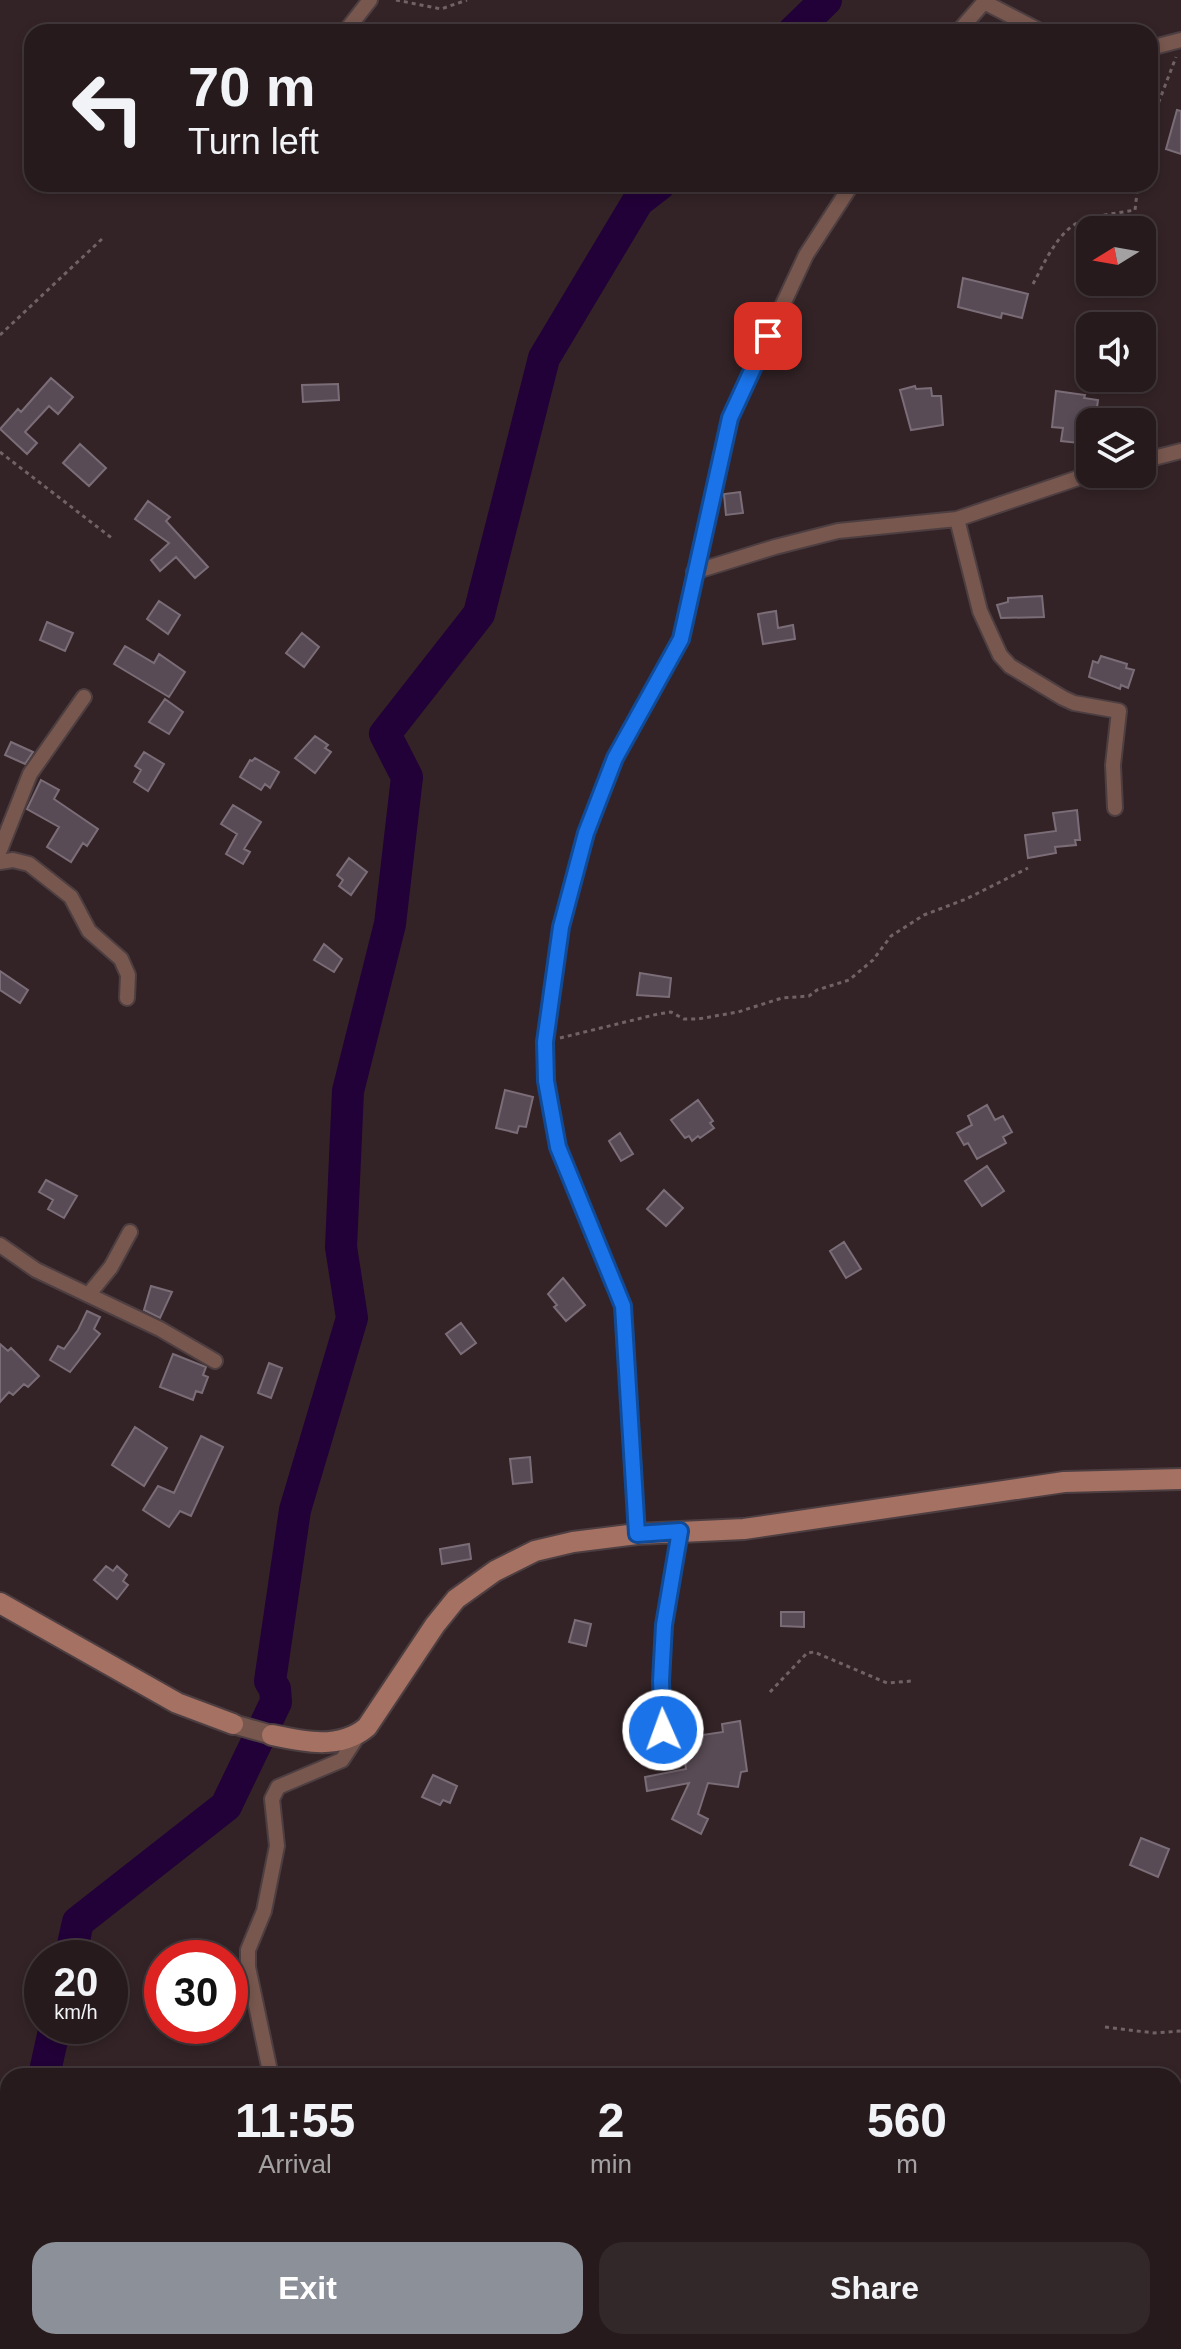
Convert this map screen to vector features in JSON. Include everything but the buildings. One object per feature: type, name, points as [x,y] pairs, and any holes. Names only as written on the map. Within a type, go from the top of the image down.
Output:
[{"type":"main road","points":[[272,1735],[326,1742],[346,1741],[359,1734],[367,1727],[456,1599],[495,1571],[535,1551],[573,1542],[637,1534],[744,1529],[1064,1482],[1181,1479]]},
{"type":"main road","points":[[0,1603],[177,1703],[233,1724]]},
{"type":"street","points":[[351,24],[370,0]]},
{"type":"street","points":[[965,24],[985,1],[1027,24]]},
{"type":"street","points":[[1158,47],[1181,43]]},
{"type":"street","points":[[637,1534],[623,1306],[558,1147],[546,1081],[545,1042],[561,927],[586,833],[615,758],[681,639],[730,418],[806,255],[847,192]]},
{"type":"street","points":[[1156,457],[1181,451]]},
{"type":"street","points":[[694,572],[838,531],[957,519],[1076,479]]},
{"type":"street","points":[[957,519],[980,611],[1000,655],[1010,666],[1063,698],[1119,711],[1113,765],[1115,808]]},
{"type":"street","points":[[0,850],[30,774],[84,697]]},
{"type":"street","points":[[0,862],[13,860],[29,864],[71,897],[89,931],[121,959],[128,975],[127,998]]},
{"type":"street","points":[[89,1294],[111,1267],[130,1232]]},
{"type":"street","points":[[0,1245],[36,1270],[89,1294],[215,1361]]},
{"type":"street","points":[[664,1755],[661,1681],[664,1625],[680,1531]]},
{"type":"street","points":[[233,1724],[272,1735]]},
{"type":"street","points":[[269,2068],[248,1950],[264,1911],[277,1846],[272,1799],[278,1787],[288,1781],[342,1760],[359,1734]]},
{"type":"path","points":[[396,0],[441,9],[467,0]]},
{"type":"path","points":[[1158,104],[1181,43]]},
{"type":"path","points":[[1033,284],[1070,227],[1082,220],[1135,210],[1137,192]]},
{"type":"path","points":[[0,335],[103,238]]},
{"type":"path","points":[[0,452],[113,539]]},
{"type":"path","points":[[545,1042],[658,1014],[671,1012],[684,1019],[698,1019],[738,1012],[782,998],[809,996],[817,990],[849,980],[873,960],[891,936],[924,915],[966,899],[1028,868]]},
{"type":"path","points":[[770,1692],[807,1653],[814,1652],[887,1683],[912,1681]]},
{"type":"path","points":[[1105,2027],[1154,2033],[1181,2031]]},
{"type":"waterway","points":[[801,24],[826,0]]},
{"type":"waterway","points":[[74,1940],[78,1922],[226,1806],[276,1702],[275,1689],[270,1681],[295,1510],[352,1318],[341,1247],[348,1091],[390,924],[407,777],[385,734],[479,614],[544,358],[638,201],[650,192]]},
{"type":"waterway","points":[[46,2068],[51,2044]]},
{"type":"route","points":[[663,1730],[661,1681],[664,1625],[680,1531],[637,1534],[623,1306],[615,1280],[558,1147],[546,1081],[545,1042],[561,927],[586,833],[629,729],[681,639],[730,418],[768,336]]}]
